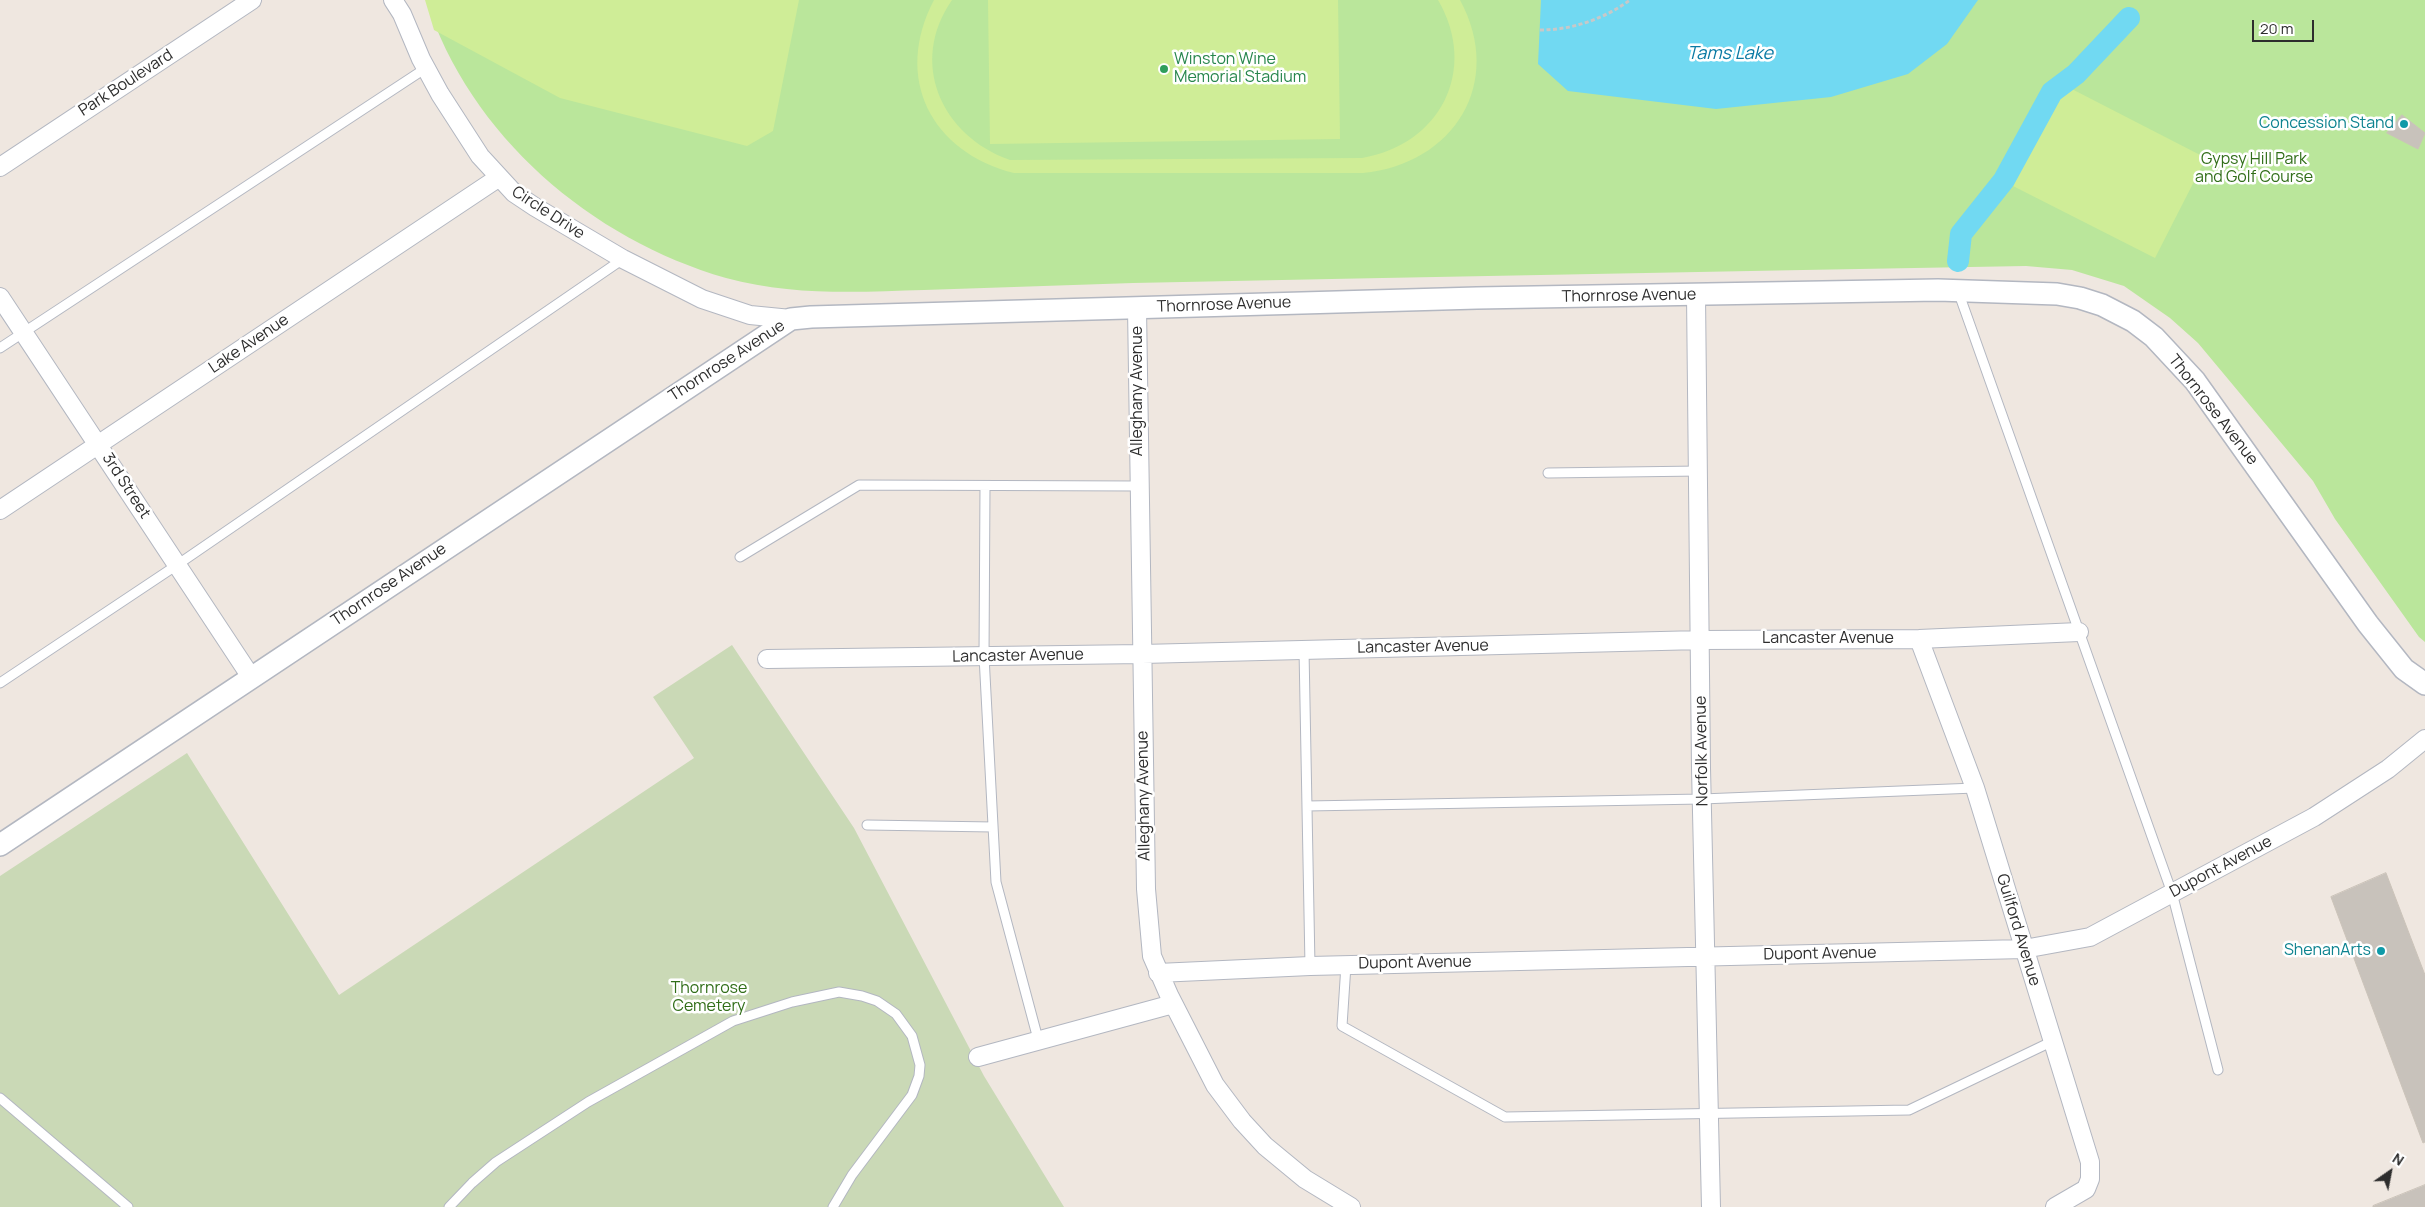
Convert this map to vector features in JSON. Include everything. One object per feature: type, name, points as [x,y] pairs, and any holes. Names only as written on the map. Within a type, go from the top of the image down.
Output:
[{"type":"street","name":"Park Boulevard","points":[[0,167],[252,0]]},
{"type":"street","name":"Circle Drive","points":[[393,0],[402,14],[426,68],[480,156],[498,178],[535,207],[623,259],[726,308],[756,316],[791,319]]},
{"type":"street","name":"Lake Avenue","points":[[0,510],[498,178]]},
{"type":"street","name":"Thornrose Avenue","points":[[0,845],[791,319],[1137,308],[1958,290],[2057,294],[2080,298],[2118,312],[2154,337],[2195,382],[2232,430],[2368,624],[2404,669],[2425,684]]},
{"type":"street","name":"Norfolk Avenue","points":[[1696,295],[1700,471],[1702,799],[1711,1207]]},
{"type":"street","name":"3rd Street","points":[[0,296],[251,677]]},
{"type":"street","name":"Alleghany Avenue","points":[[1137,308],[1138,486],[1146,889],[1149,944],[1158,972],[1207,1072],[1242,1121],[1285,1163],[1319,1188],[1351,1207]]},
{"type":"street","name":"Lancaster Avenue","points":[[767,659],[1142,654],[1701,640],[1919,639],[2079,632]]},
{"type":"street","name":"Guilford Avenue","points":[[1919,639],[1975,788],[2090,1162],[2091,1173],[2086,1189],[2055,1207]]},
{"type":"street","name":"Dupont Avenue","points":[[1158,972],[1346,965],[2024,949],[2090,937],[2314,817],[2388,769],[2425,739]]},
{"type":"street","points":[[978,1057],[1038,1039],[1173,1004]]},
{"type":"lane","points":[[0,348],[426,68]]},
{"type":"lane","points":[[0,683],[177,565],[623,259]]},
{"type":"lane","points":[[1958,290],[2172,893],[2218,1070]]},
{"type":"lane","points":[[1548,472],[1700,471]]},
{"type":"lane","points":[[740,557],[859,485],[1138,486]]},
{"type":"lane","points":[[984,486],[984,656],[996,882],[1038,1039]]},
{"type":"lane","points":[[1304,650],[1310,966]]},
{"type":"lane","points":[[1307,806],[1702,799],[1975,788]]},
{"type":"lane","points":[[867,824],[993,827]]},
{"type":"lane","points":[[1346,965],[1342,1026],[1504,1117],[1909,1110],[2052,1041]]},
{"type":"lane","points":[[449,1207],[496,1162],[588,1102],[725,1026],[792,1002],[839,992],[862,996],[876,1001],[896,1014],[912,1036],[920,1065],[917,1086],[912,1095],[852,1175],[833,1207]]},
{"type":"lane","points":[[0,1098],[128,1207]]},
{"type":"path","points":[[1540,30],[1560,30],[1587,22],[1609,13],[1630,0]]},
{"type":"green space","points":[[425,0],[799,0],[773,131],[747,146],[560,98],[434,30]]},
{"type":"green space","name":"Gypsy Hill Park and Golf Course","points":[[426,0],[2425,0],[2425,642],[2419,637],[2335,519],[2313,481],[2198,343],[2170,318],[2124,286],[2072,270],[2026,266],[1133,283],[874,292],[825,292],[751,284],[726,278],[676,260],[628,237],[583,209],[542,175],[505,137],[472,95],[446,49]]},
{"type":"green space","points":[[934,0],[952,0],[939,24],[933,48],[933,72],[939,95],[950,115],[966,134],[986,149],[1010,160],[1362,158],[1389,150],[1413,138],[1431,121],[1445,100],[1453,77],[1454,52],[1450,26],[1438,0],[1460,0],[1472,31],[1477,61],[1473,89],[1462,114],[1446,136],[1423,154],[1395,166],[1363,173],[1014,173],[985,163],[961,148],[941,130],[927,108],[919,83],[918,57],[922,29]]},
{"type":"green space","name":"Winston Wine Memorial Stadium","points":[[988,0],[1338,0],[1340,139],[990,144]]},
{"type":"green space","points":[[2064,85],[2206,158],[2155,258],[2013,186]]},
{"type":"green space","name":"Thornrose Cemetery","points":[[732,645],[854,828],[984,1076],[1064,1207],[0,1207],[0,876],[187,753],[339,995],[694,758],[653,697]]},
{"type":"water","name":"Tams Lake","points":[[1541,0],[1978,0],[1947,44],[1908,74],[1831,97],[1716,109],[1568,91],[1538,64]]},
{"type":"building","name":"Concession Stand","points":[[2402,115],[2425,133],[2418,149],[2387,133]]},
{"type":"building","points":[[2386,873],[2425,975],[2425,1142],[2423,1143],[2331,897]]},
{"type":"building","points":[[2425,1185],[2425,1207],[2373,1207],[2373,1206]]},
{"type":"waterway","points":[[1958,261],[1961,234],[2004,180],[2052,92],[2076,74],[2129,18]]},
{"type":"place","name":"Winston Wine Memorial Stadium","points":[[1164,69]]},
{"type":"place","name":"Concession Stand","points":[[2404,124]]},
{"type":"place","name":"ShenanArts","points":[[2381,951]]}]
